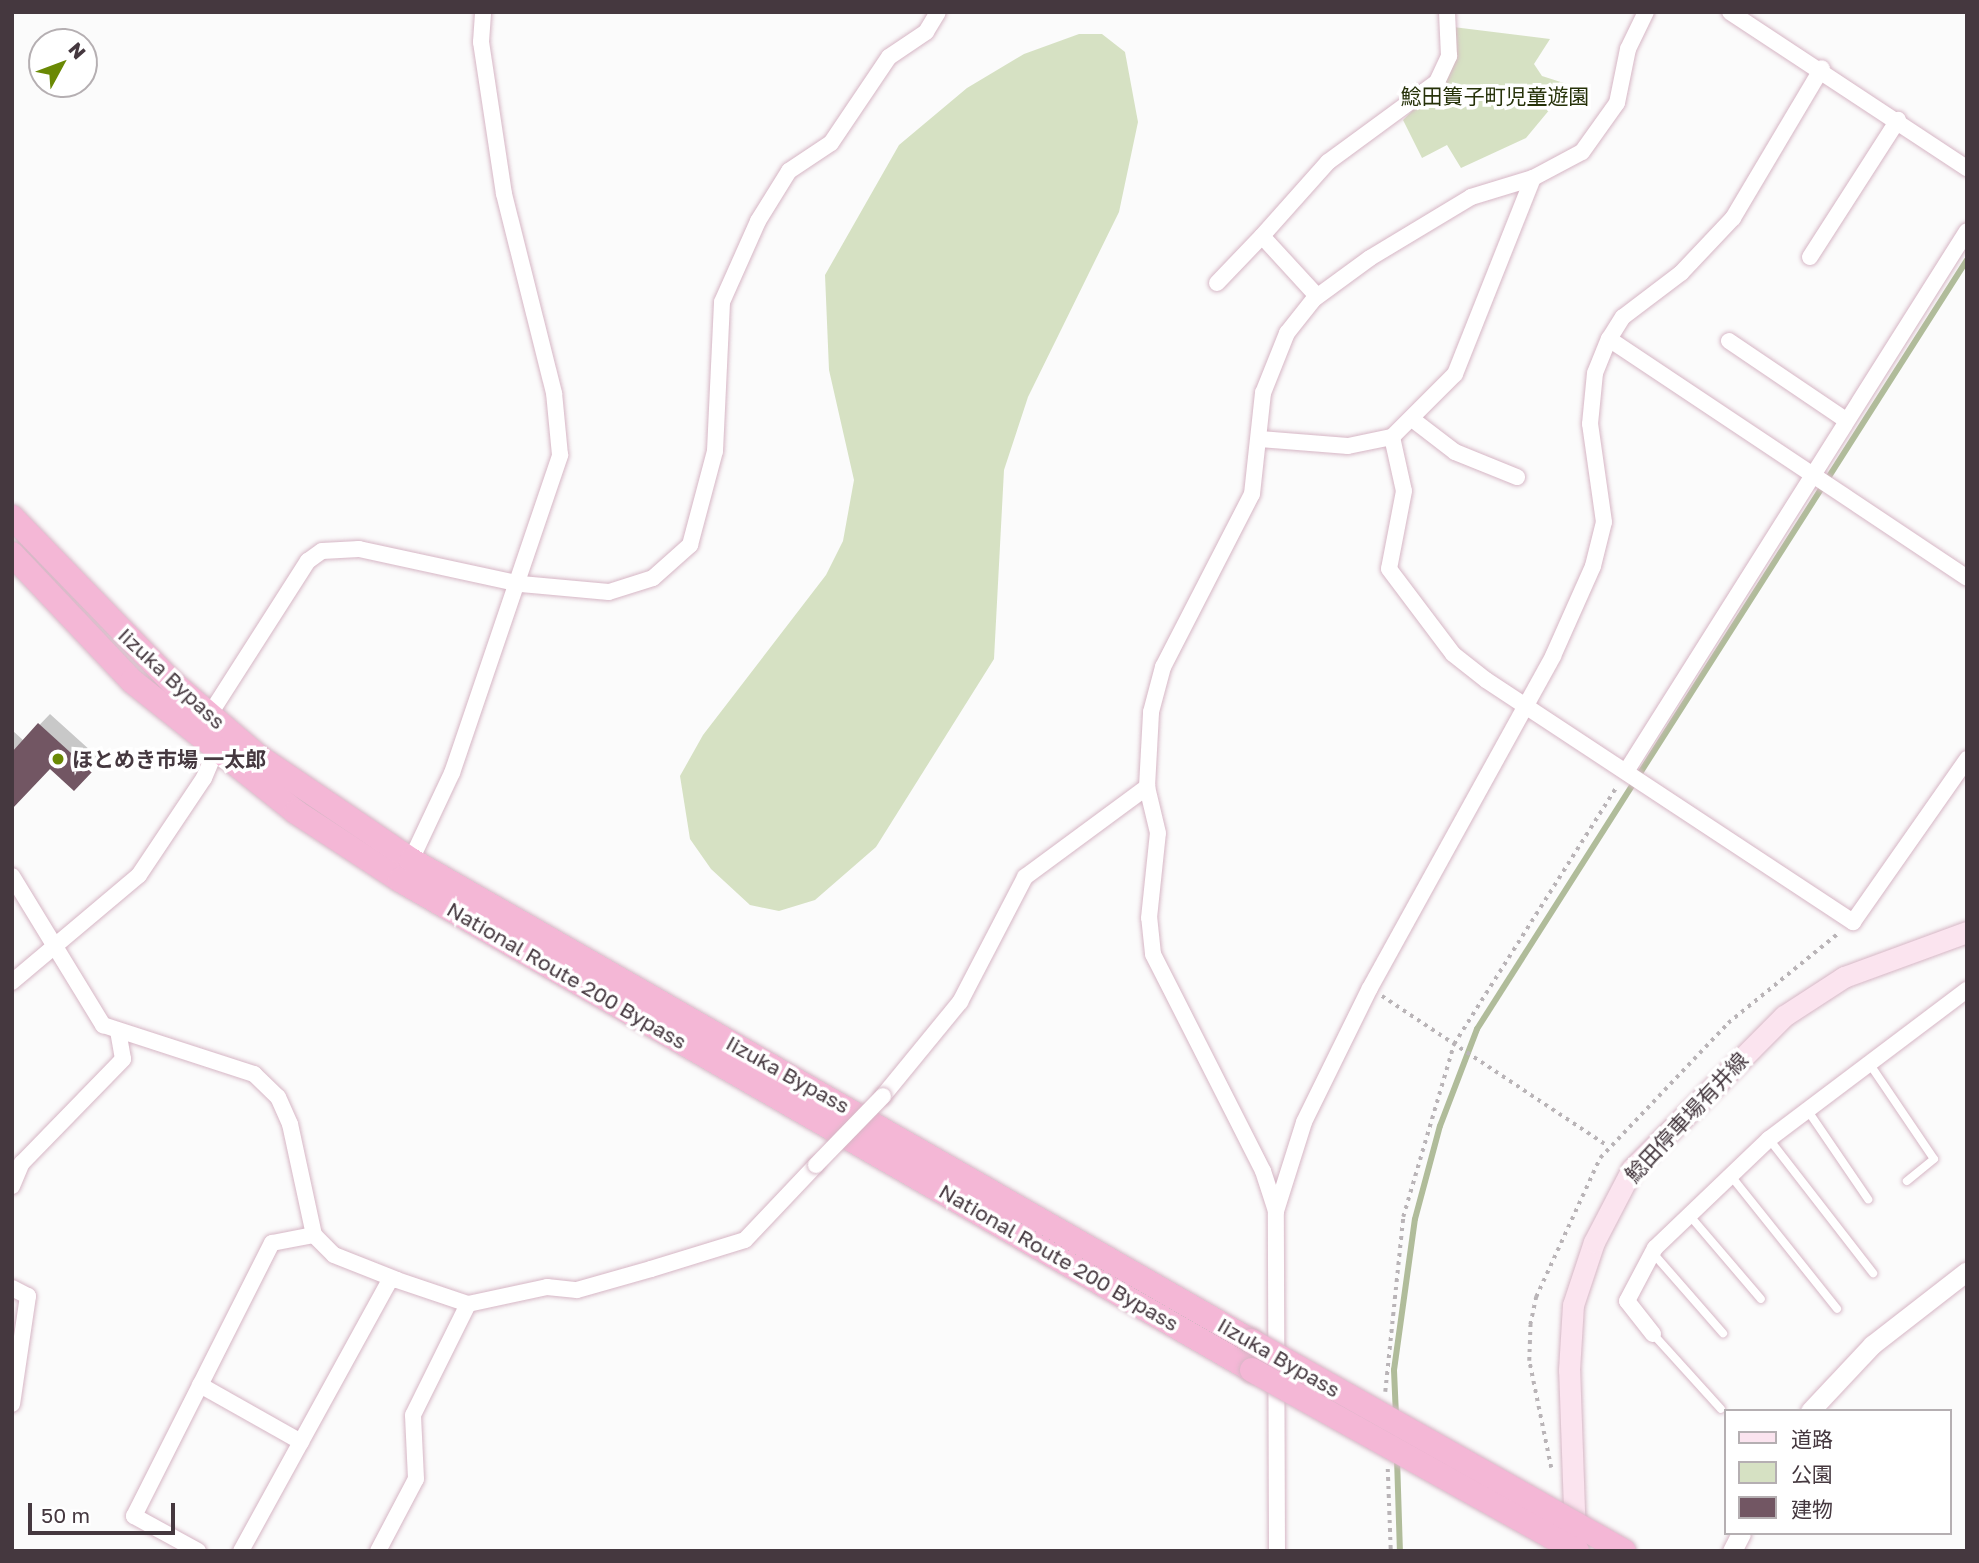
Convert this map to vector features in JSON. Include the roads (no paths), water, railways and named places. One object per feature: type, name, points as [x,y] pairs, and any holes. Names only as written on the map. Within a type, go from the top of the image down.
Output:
[{"type":"highway","name":"Iizuka Bypass","points":[[12,517],[210,714],[260,757],[411,860],[1623,1551]]},
{"type":"highway","name":"National Route 200 Bypass","points":[[12,554],[132,681],[215,752],[400,880],[1252,1370],[1577,1551]]},
{"type":"main road","name":"鯰田停車場有井線","points":[[1577,1551],[1569,1370],[1573,1306],[1615,1197],[1728,1067],[1784,1016],[1844,977],[1967,932]]},
{"type":"street","points":[[411,860],[452,773],[521,584],[556,475],[562,432],[504,194],[481,42],[483,12]]},
{"type":"street","points":[[12,982],[139,875],[194,798],[215,752],[210,714],[308,561],[322,551],[359,549],[521,584],[621,589],[653,578],[690,545],[715,451],[722,302],[758,221],[789,171],[831,143],[889,57],[926,32],[939,12]]},
{"type":"street","points":[[1217,283],[1328,162],[1437,82],[1449,55],[1447,12]]},
{"type":"street","points":[[1276,1211],[1263,1171],[1153,954],[1149,918],[1158,833],[1147,787],[1151,712],[1163,667],[1252,494],[1264,393],[1287,333],[1317,296],[1471,197],[1533,178],[1582,152],[1601,132],[1646,12]]},
{"type":"street","points":[[1730,12],[1822,68],[1967,168]]},
{"type":"street","points":[[1277,1551],[1276,1211],[1304,1122],[1370,988],[1523,704],[1553,656],[1593,566],[1604,522],[1590,424],[1595,373],[1608,339],[1623,317],[1681,273],[1733,218],[1822,68]]},
{"type":"street","points":[[1810,257],[1898,120]]},
{"type":"street","points":[[1260,439],[1348,446],[1392,437],[1412,419],[1455,374],[1468,348],[1480,298],[1533,178]]},
{"type":"street","points":[[1627,770],[1809,473],[1967,231]]},
{"type":"street","points":[[1262,236],[1317,296]]},
{"type":"street","points":[[1608,339],[1967,578]]},
{"type":"street","points":[[1728,341],[1844,419]]},
{"type":"street","points":[[1412,419],[1454,452],[1517,477]]},
{"type":"street","points":[[1392,437],[1404,491],[1389,569],[1453,654],[1523,704],[1627,770],[1853,922],[1967,759]]},
{"type":"street","points":[[12,876],[91,1013],[118,1032],[254,1074],[278,1097],[290,1124],[314,1235],[334,1255],[468,1304],[547,1287],[577,1290],[745,1240],[883,1096],[960,1002],[1025,877],[1147,787]]},
{"type":"street","points":[[1653,1334],[1627,1301],[1652,1252],[1769,1139],[1965,997]]},
{"type":"street","points":[[12,1186],[22,1163],[123,1059],[118,1032]]},
{"type":"street","points":[[198,1551],[134,1516],[272,1243],[314,1235]]},
{"type":"street","points":[[1812,1409],[1872,1345],[1967,1271]]},
{"type":"street","points":[[241,1551],[391,1278]]},
{"type":"street","points":[[12,1288],[28,1296],[12,1404]]},
{"type":"street","points":[[378,1551],[416,1479],[413,1415],[468,1304]]},
{"type":"street","points":[[200,1385],[301,1442]]},
{"type":"street","points":[[1732,1551],[1740,1535]]},
{"type":"lane","points":[[1871,1066],[1934,1159],[1907,1181]]},
{"type":"lane","points":[[1808,1111],[1868,1199]]},
{"type":"lane","points":[[1769,1139],[1874,1273]]},
{"type":"lane","points":[[1731,1176],[1837,1309]]},
{"type":"lane","points":[[1690,1216],[1761,1299]]},
{"type":"lane","points":[[1652,1252],[1723,1334]]},
{"type":"lane","points":[[1653,1334],[1721,1409]]},
{"type":"waterway","points":[[1396,1416],[1394,1370],[1415,1219],[1440,1126],[1477,1029],[1967,260]]},
{"type":"waterway","points":[[1397,1458],[1400,1551]]},
{"type":"place","name":"ほとめき市場 一太郎","points":[[58,759]]},
{"type":"park label","name":"鯰田簀子町児童遊園","points":[[1495,96]]}]
